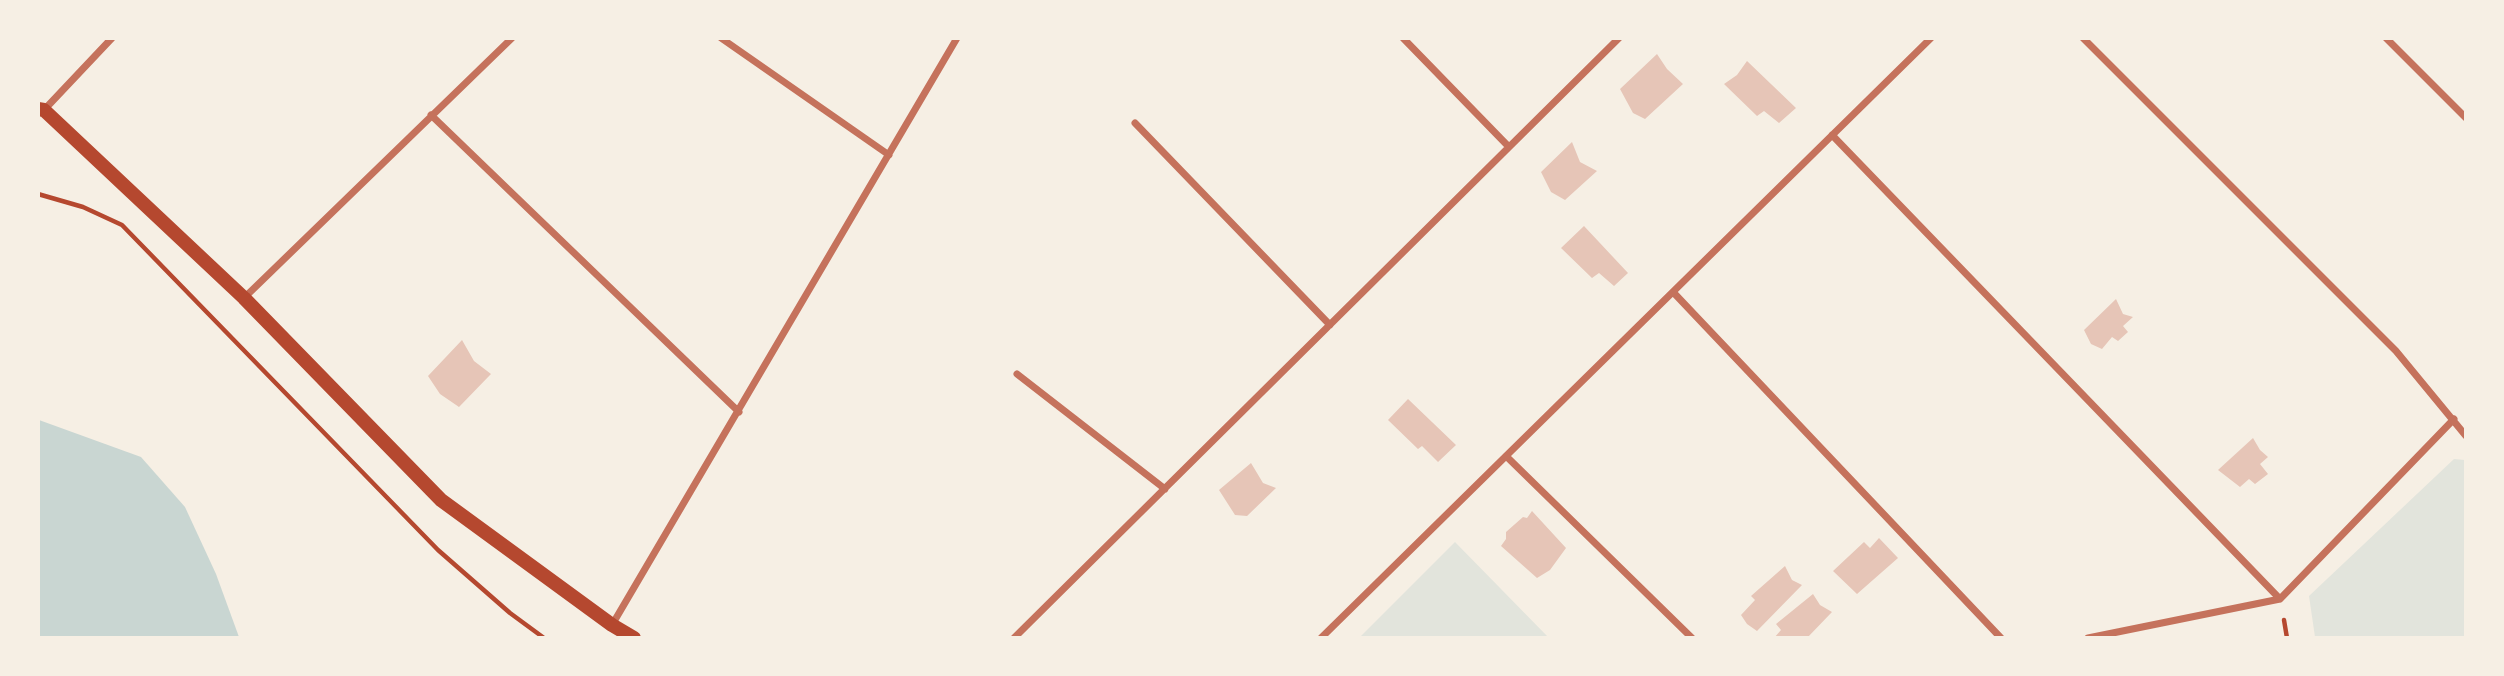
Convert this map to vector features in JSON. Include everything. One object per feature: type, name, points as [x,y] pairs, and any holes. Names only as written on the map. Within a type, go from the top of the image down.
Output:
[{"type":"main road","points":[[41,110],[244,298],[441,500],[612,625],[634,638]]},
{"type":"street","points":[[41,110],[112,38]]},
{"type":"street","points":[[244,298],[512,38]]},
{"type":"street","points":[[721,38],[889,155]]},
{"type":"street","points":[[612,625],[957,38]]},
{"type":"street","points":[[1403,38],[1509,147]]},
{"type":"street","points":[[1014,638],[1619,38]]},
{"type":"street","points":[[1321,638],[1931,38]]},
{"type":"street","points":[[2083,38],[2396,351],[2466,436]]},
{"type":"street","points":[[2386,38],[2466,118]]},
{"type":"street","points":[[431,115],[739,412]]},
{"type":"street","points":[[1135,123],[1330,325]]},
{"type":"street","points":[[1832,135],[2280,599]]},
{"type":"street","points":[[1673,292],[2001,638]]},
{"type":"street","points":[[1017,374],[1165,489]]},
{"type":"street","points":[[2088,638],[2280,599],[2454,419]]},
{"type":"street","points":[[1506,456],[1692,638]]},
{"type":"path","points":[[38,194],[83,207],[122,225],[438,550],[480,588],[544,638]]},
{"type":"shaded area","points":[[39,420],[141,457],[185,507],[216,574],[239,637],[39,637]]},
{"type":"shaded area","points":[[2454,459],[2465,460],[2465,637],[2315,637],[2309,596]]},
{"type":"shaded area","points":[[1455,542],[1548,637],[1360,637]]},
{"type":"building","points":[[1657,54],[1667,69],[1683,84],[1645,119],[1633,113],[1620,89]]},
{"type":"building","points":[[1747,61],[1796,108],[1779,123],[1764,111],[1757,116],[1724,84],[1737,75]]},
{"type":"building","points":[[1572,142],[1580,162],[1597,171],[1565,200],[1551,192],[1541,172]]},
{"type":"building","points":[[1584,226],[1628,273],[1614,286],[1599,273],[1592,278],[1561,248]]},
{"type":"building","points":[[2116,299],[2123,314],[2133,317],[2123,326],[2128,332],[2118,341],[2112,337],[2102,349],[2091,344],[2084,330]]},
{"type":"building","points":[[462,340],[474,361],[491,374],[459,407],[440,394],[428,376]]},
{"type":"building","points":[[1408,399],[1456,445],[1438,462],[1422,446],[1418,449],[1388,420]]},
{"type":"building","points":[[2253,438],[2268,457],[2260,464],[2268,474],[2255,484],[2249,479],[2240,487],[2218,470]]},
{"type":"building","points":[[1251,463],[1263,483],[1276,488],[1247,516],[1235,515],[1219,490]]},
{"type":"building","points":[[1532,511],[1566,548],[1550,570],[1537,578],[1501,546],[1506,539],[1506,532],[1523,517],[1527,518]]},
{"type":"building","points":[[1879,538],[1898,558],[1857,594],[1833,571],[1864,542],[1870,548]]},
{"type":"building","points":[[1785,566],[1792,580],[1802,585],[1757,631],[1747,624],[1741,615],[1755,600],[1751,596]]},
{"type":"building","points":[[1813,594],[1820,605],[1832,612],[1807,638],[1774,638],[1781,630],[1776,624]]}]
